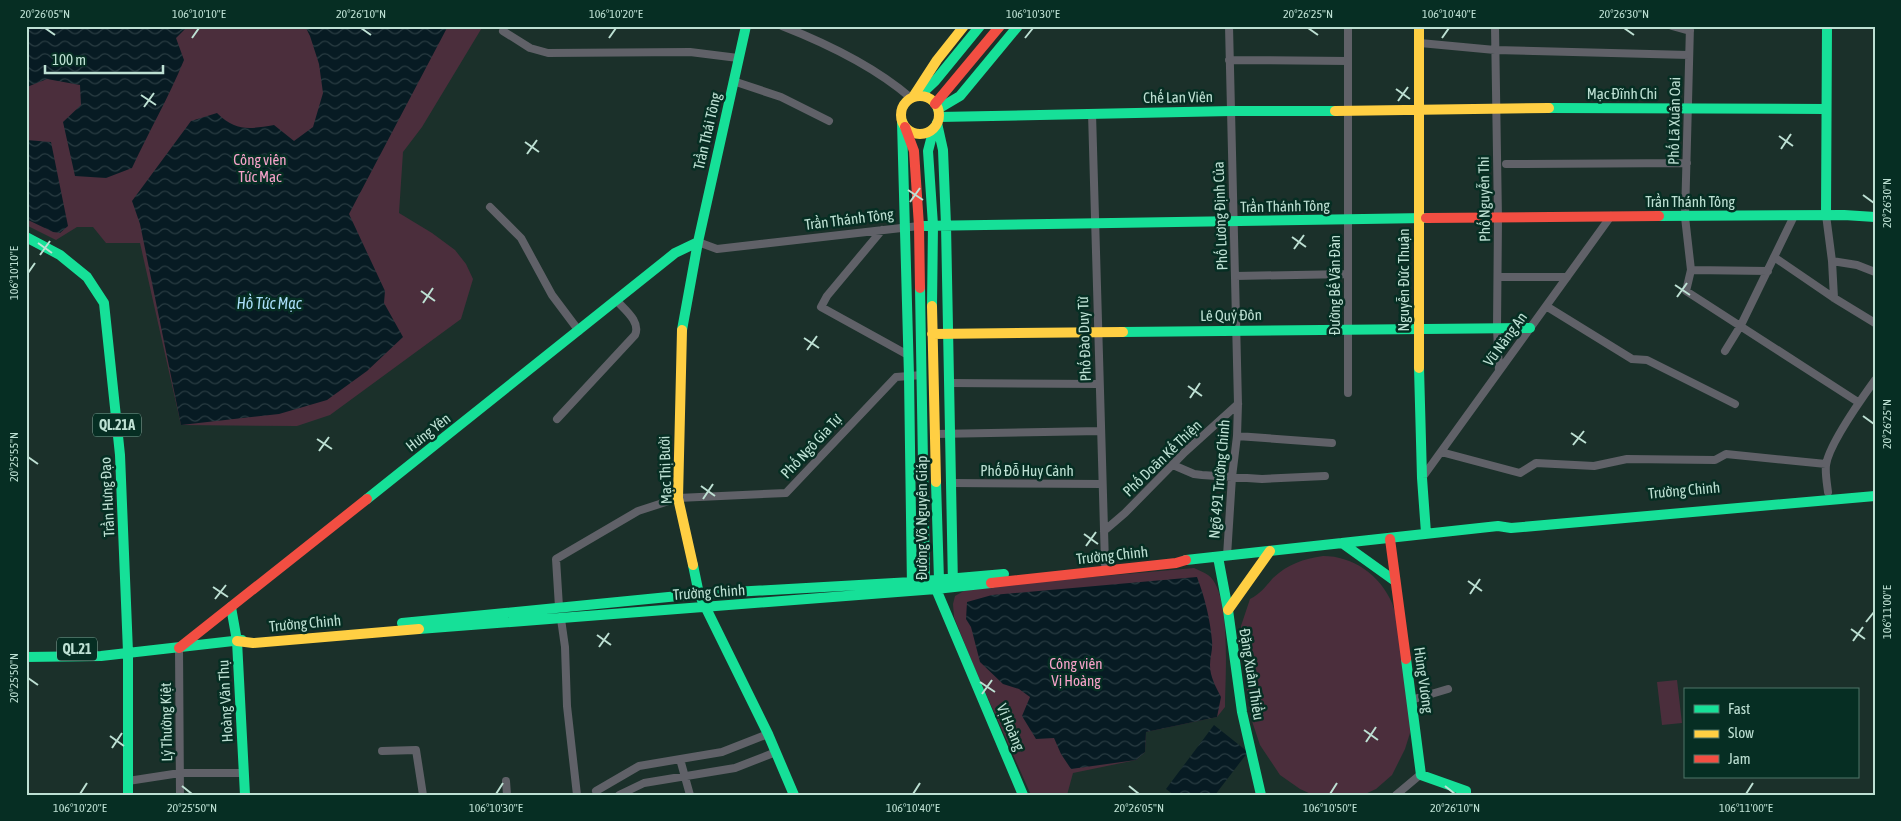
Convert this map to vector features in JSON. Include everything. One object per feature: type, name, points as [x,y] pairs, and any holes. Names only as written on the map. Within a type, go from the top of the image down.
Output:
[{"type":"street","name":"Trần Thái Tông","points":[[698,242],[746,26]]},
{"type":"street","points":[[782,26],[821,41],[891,81],[914,97],[931,99],[937,116]]},
{"type":"street","points":[[914,97],[937,60],[964,26]]},
{"type":"street","points":[[980,26],[935,81],[904,104],[901,110],[904,125],[916,134],[922,134],[937,116],[960,96],[1018,26]]},
{"type":"street","name":"Đường Võ Nguyên Giáp","points":[[937,584],[932,334],[933,225],[928,151],[929,140],[937,116],[1000,26]]},
{"type":"street","name":"Phố Lương Định Của","points":[[1229,26],[1238,404]]},
{"type":"street","name":"Đường Bế Văn Đàn","points":[[1348,26],[1348,394]]},
{"type":"street","name":"Nguyễn Đức Thuận","points":[[1419,26],[1418,329],[1422,478],[1426,533]]},
{"type":"street","name":"Phố Nguyễn Thi","points":[[1495,26],[1498,219],[1497,328],[1499,371]]},
{"type":"street","points":[[1672,26],[1690,28]]},
{"type":"street","points":[[1827,26],[1826,216],[1832,261],[1834,298]]},
{"type":"street","name":"Phố Lã Xuân Oai","points":[[1690,28],[1685,217],[1691,270],[1686,291],[1740,326]]},
{"type":"street","points":[[502,31],[530,48],[548,53],[690,52],[738,58]]},
{"type":"street","points":[[1420,43],[1495,50],[1689,55]]},
{"type":"street","points":[[1230,60],[1348,61]]},
{"type":"street","points":[[734,81],[781,97],[829,121]]},
{"type":"street","name":"Mạc Đĩnh Chi","points":[[1418,111],[1496,108],[1826,109]]},
{"type":"street","name":"Chế Lan Viên","points":[[937,116],[1231,111],[1418,111]]},
{"type":"street","name":"Phố Đào Duy Từ","points":[[1092,113],[1105,564]]},
{"type":"street","name":"Đường Võ Nguyên Giáp","points":[[937,116],[943,150],[946,225],[953,583]]},
{"type":"street","name":"Đường Võ Nguyên Giáp","points":[[904,125],[914,152],[919,226],[925,580]]},
{"type":"street","name":"Đường Võ Nguyên Giáp","points":[[904,125],[904,228],[909,376],[912,586]]},
{"type":"street","points":[[1506,164],[1687,163]]},
{"type":"street","points":[[490,208],[521,238],[552,295],[579,331]]},
{"type":"street","name":"Trần Thánh Tông","points":[[698,242],[717,249],[933,225],[1611,216],[1875,216]]},
{"type":"street","name":"Vũ Năng An","points":[[1422,478],[1611,216]]},
{"type":"street","points":[[1725,350],[1740,326],[1794,216]]},
{"type":"street","points":[[882,230],[827,296],[821,307],[908,354]]},
{"type":"street","name":"Trần Hưng Đạo","points":[[26,237],[60,255],[87,277],[104,303],[120,455],[128,652],[128,795]]},
{"type":"street","name":"Hưng Yên","points":[[179,648],[675,253],[698,242]]},
{"type":"street","name":"Mạc Thị Bưởi","points":[[698,242],[682,322],[678,498],[699,594],[768,734],[794,795]]},
{"type":"street","points":[[1774,258],[1875,323]]},
{"type":"street","points":[[1832,261],[1857,265],[1875,272]]},
{"type":"street","points":[[1691,270],[1768,271]]},
{"type":"street","points":[[1235,276],[1348,274]]},
{"type":"street","points":[[1498,277],[1567,277]]},
{"type":"street","points":[[558,419],[637,331],[637,324],[617,301]]},
{"type":"street","points":[[1546,306],[1632,359],[1647,360],[1735,404]]},
{"type":"street","points":[[1740,326],[1858,402]]},
{"type":"street","name":"Lê Quý Đôn","points":[[932,334],[1530,328]]},
{"type":"street","name":"Phố Ngô Gia Tự","points":[[559,607],[556,559],[638,511],[678,498],[786,493],[896,377],[922,375]]},
{"type":"street","points":[[1828,492],[1826,464],[1832,447],[1858,402],[1875,380]]},
{"type":"street","points":[[950,383],[1100,384]]},
{"type":"street","name":"Ngõ 491 Trường Chinh","points":[[1222,556],[1237,436],[1238,404]]},
{"type":"street","name":"Phố Doãn Kế Thiện","points":[[1104,531],[1238,404]]},
{"type":"street","points":[[935,434],[1101,431]]},
{"type":"street","points":[[1237,436],[1332,443]]},
{"type":"street","points":[[1441,452],[1520,473],[1536,464],[1594,466],[1627,459],[1716,460],[1726,454],[1826,464]]},
{"type":"street","points":[[1173,465],[1194,474],[1232,477],[1289,479],[1325,476]]},
{"type":"street","name":"Phố Đỗ Huy Cảnh","points":[[951,483],[1102,484]]},
{"type":"street","name":"Trường Chinh","points":[[1498,526],[1507,521],[1875,488]]},
{"type":"street","name":"Trường Chinh","points":[[26,657],[101,656],[237,641],[254,637],[561,619],[706,608],[912,586],[1176,563],[1182,560],[1498,526],[1511,528],[1875,496]]},
{"type":"street","name":"Hùng Vương","points":[[1390,538],[1421,774]]},
{"type":"street","points":[[1342,543],[1395,581]]},
{"type":"street","points":[[1228,610],[1270,551]]},
{"type":"street","name":"Đặng Xuân Thiều","points":[[1222,556],[1234,663],[1242,712],[1261,795]]},
{"type":"street","name":"Trường Chinh","points":[[953,583],[1105,564],[1175,557],[1182,560]]},
{"type":"street","name":"Trường Chinh","points":[[366,630],[559,607],[699,594],[912,586],[925,580],[937,584]]},
{"type":"street","name":"Vị Hoàng","points":[[937,584],[1023,795]]},
{"type":"street","name":"Hoàng Văn Thụ","points":[[231,607],[237,641],[245,795]]},
{"type":"street","points":[[559,607],[565,647],[567,706],[577,795]]},
{"type":"street","name":"Trường Chinh","points":[[26,650],[102,648],[128,652]]},
{"type":"street","name":"Lý Thường Kiệt","points":[[179,648],[180,795]]},
{"type":"street","points":[[1411,700],[1448,690]]},
{"type":"street","points":[[596,791],[639,766],[722,752],[768,734]]},
{"type":"street","points":[[382,751],[416,750],[423,795]]},
{"type":"street","points":[[619,795],[644,783],[735,768],[776,752]]},
{"type":"street","points":[[680,759],[690,795]]},
{"type":"street","points":[[128,781],[180,774],[244,773]]},
{"type":"street","points":[[1396,795],[1421,774],[1466,790],[1466,795]]},
{"type":"street","points":[[506,781],[507,795]]},
{"type":"green space","name":"Công viên Tức Mạc","points":[[26,26],[483,26],[422,127],[403,152],[399,213],[432,233],[455,250],[466,264],[473,279],[461,319],[330,415],[297,426],[181,425],[140,243],[106,243],[93,227],[77,227],[56,240],[26,225]]},
{"type":"green space","points":[[1323,556],[1345,559],[1355,563],[1373,576],[1387,593],[1396,615],[1410,717],[1410,733],[1405,749],[1392,775],[1376,789],[1363,795],[1313,795],[1300,789],[1280,775],[1260,745],[1251,718],[1240,640],[1241,626],[1250,599],[1284,569],[1302,561]]},
{"type":"green space","name":"Công viên Vị Hoàng","points":[[1194,568],[1208,575],[1216,584],[1221,599],[1226,637],[1225,707],[1217,717],[1146,732],[1145,752],[1136,760],[1073,773],[1067,795],[1031,795],[954,617],[953,604],[955,596],[969,588]]},
{"type":"green space","points":[[1677,680],[1682,723],[1662,725],[1657,682]]},
{"type":"water","points":[[26,26],[188,26],[176,38],[184,60],[132,168],[106,178],[75,176],[63,122],[81,105],[80,85],[47,79],[26,89]]},
{"type":"water","name":"Hồ Tức Mạc","points":[[305,26],[448,26],[349,214],[385,291],[384,303],[403,337],[367,371],[327,400],[279,414],[181,425],[140,224],[132,201],[191,121],[217,113],[231,123],[244,128],[274,125],[294,141],[313,127],[323,93],[319,64]]},
{"type":"water","points":[[26,140],[51,142],[68,226],[60,233],[53,232],[26,219]]},
{"type":"water","name":"Công viên Vị Hoàng","points":[[1197,577],[1210,625],[1212,644],[1211,674],[1221,697],[1217,717],[1146,732],[1145,752],[1136,760],[1071,769],[1061,754],[1054,738],[1036,739],[1022,716],[1030,697],[1019,689],[1003,684],[980,662],[971,627],[966,619],[967,602],[992,595]]},
{"type":"water","points":[[1214,725],[1248,752],[1215,795],[1174,795],[1166,789]]},
{"type":"traffic: fast","points":[[682,330],[698,242],[746,26]]},
{"type":"traffic: fast","points":[[919,96],[935,81],[980,26]]},
{"type":"traffic: fast","points":[[938,109],[960,96],[1018,26]]},
{"type":"traffic: fast","points":[[1826,215],[1827,26]]},
{"type":"traffic: fast","points":[[1549,108],[1826,109]]},
{"type":"traffic: fast","points":[[939,117],[1231,111],[1335,111]]},
{"type":"traffic: fast","points":[[902,122],[909,376],[912,588]]},
{"type":"traffic: fast","points":[[937,123],[943,150],[946,225],[953,586]]},
{"type":"traffic: fast","points":[[932,306],[933,225],[928,151],[934,128]]},
{"type":"traffic: fast","points":[[1659,216],[1844,215],[1875,217]]},
{"type":"traffic: fast","points":[[919,226],[1426,218]]},
{"type":"traffic: fast","points":[[26,237],[60,255],[87,277],[104,303],[120,455],[128,652],[128,795]]},
{"type":"traffic: fast","points":[[367,499],[675,253],[698,242]]},
{"type":"traffic: fast","points":[[920,288],[925,580],[936,589],[939,580],[936,482]]},
{"type":"traffic: fast","points":[[1123,332],[1530,328]]},
{"type":"traffic: fast","points":[[1419,368],[1422,478],[1426,533]]},
{"type":"traffic: fast","points":[[1186,560],[1498,526],[1511,528],[1875,496]]},
{"type":"traffic: fast","points":[[1342,543],[1395,581]]},
{"type":"traffic: fast","points":[[1218,557],[1228,610],[1242,712],[1261,795]]},
{"type":"traffic: fast","points":[[693,565],[699,594],[768,734],[794,795]]},
{"type":"traffic: fast","points":[[402,623],[699,594],[912,582],[1004,574]]},
{"type":"traffic: fast","points":[[419,629],[936,589],[991,583]]},
{"type":"traffic: fast","points":[[936,589],[1023,795]]},
{"type":"traffic: fast","points":[[231,607],[237,641],[245,795]]},
{"type":"traffic: fast","points":[[26,657],[101,656],[242,640]]},
{"type":"traffic: fast","points":[[1406,659],[1421,775],[1466,791],[1466,795]]},
{"type":"traffic: slow","points":[[913,97],[937,60],[964,26]]},
{"type":"traffic: slow","points":[[1419,26],[1419,368]]},
{"type":"traffic: slow","points":[[920,96],[927,97],[933,102],[938,108],[939,115],[938,122],[933,128],[927,133],[920,134],[913,133],[907,128],[902,122],[901,115],[902,108],[907,102],[913,97],[920,96]]},
{"type":"traffic: slow","points":[[1335,111],[1549,108]]},
{"type":"traffic: slow","points":[[932,306],[936,482]]},
{"type":"traffic: slow","points":[[682,330],[678,498],[693,565]]},
{"type":"traffic: slow","points":[[932,334],[1123,332]]},
{"type":"traffic: slow","points":[[1228,610],[1270,551]]},
{"type":"traffic: slow","points":[[237,641],[253,643],[419,629]]},
{"type":"traffic: jam","points":[[935,104],[1000,26]]},
{"type":"traffic: jam","points":[[905,127],[914,151],[919,226],[920,288]]},
{"type":"traffic: jam","points":[[1426,218],[1659,216]]},
{"type":"traffic: jam","points":[[179,648],[367,499]]},
{"type":"traffic: jam","points":[[1390,539],[1406,659]]},
{"type":"traffic: jam","points":[[991,583],[1176,563],[1186,560]]}]
